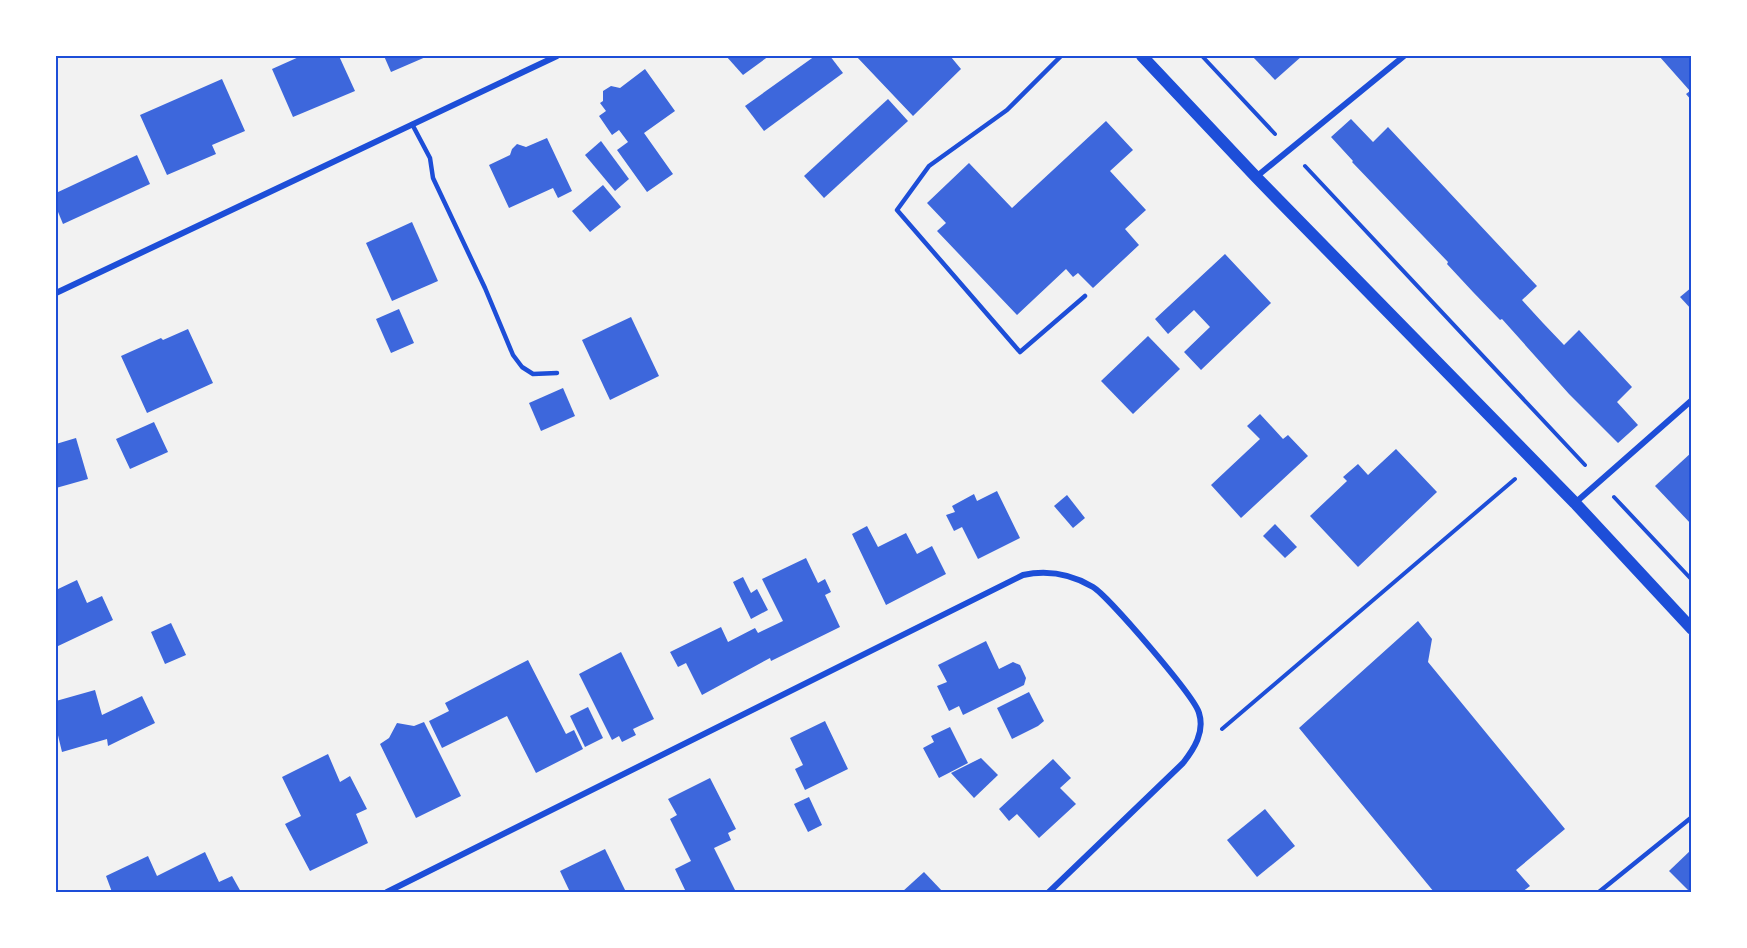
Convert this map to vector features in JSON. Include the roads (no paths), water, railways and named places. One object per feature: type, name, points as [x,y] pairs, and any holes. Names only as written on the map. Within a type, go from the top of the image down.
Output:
[{"type":"main road","points":[[1142,56],[1256,177],[1575,503],[1692,629]]},
{"type":"street","points":[[56,293],[557,56]]},
{"type":"street","points":[[1256,177],[1404,56]]},
{"type":"street","points":[[1575,503],[1692,400]]},
{"type":"street","points":[[387,892],[1023,575],[1039,572],[1067,576],[1103,594],[1188,694],[1200,713],[1199,735],[1194,749],[1183,763],[1049,892]]},
{"type":"lane","points":[[1061,56],[1007,110],[929,166],[897,210],[1020,352],[1085,296]]},
{"type":"lane","points":[[412,124],[430,158],[433,178],[485,288],[513,355],[522,367],[533,374],[557,373]]},
{"type":"lane","points":[[1599,892],[1692,818]]}]
